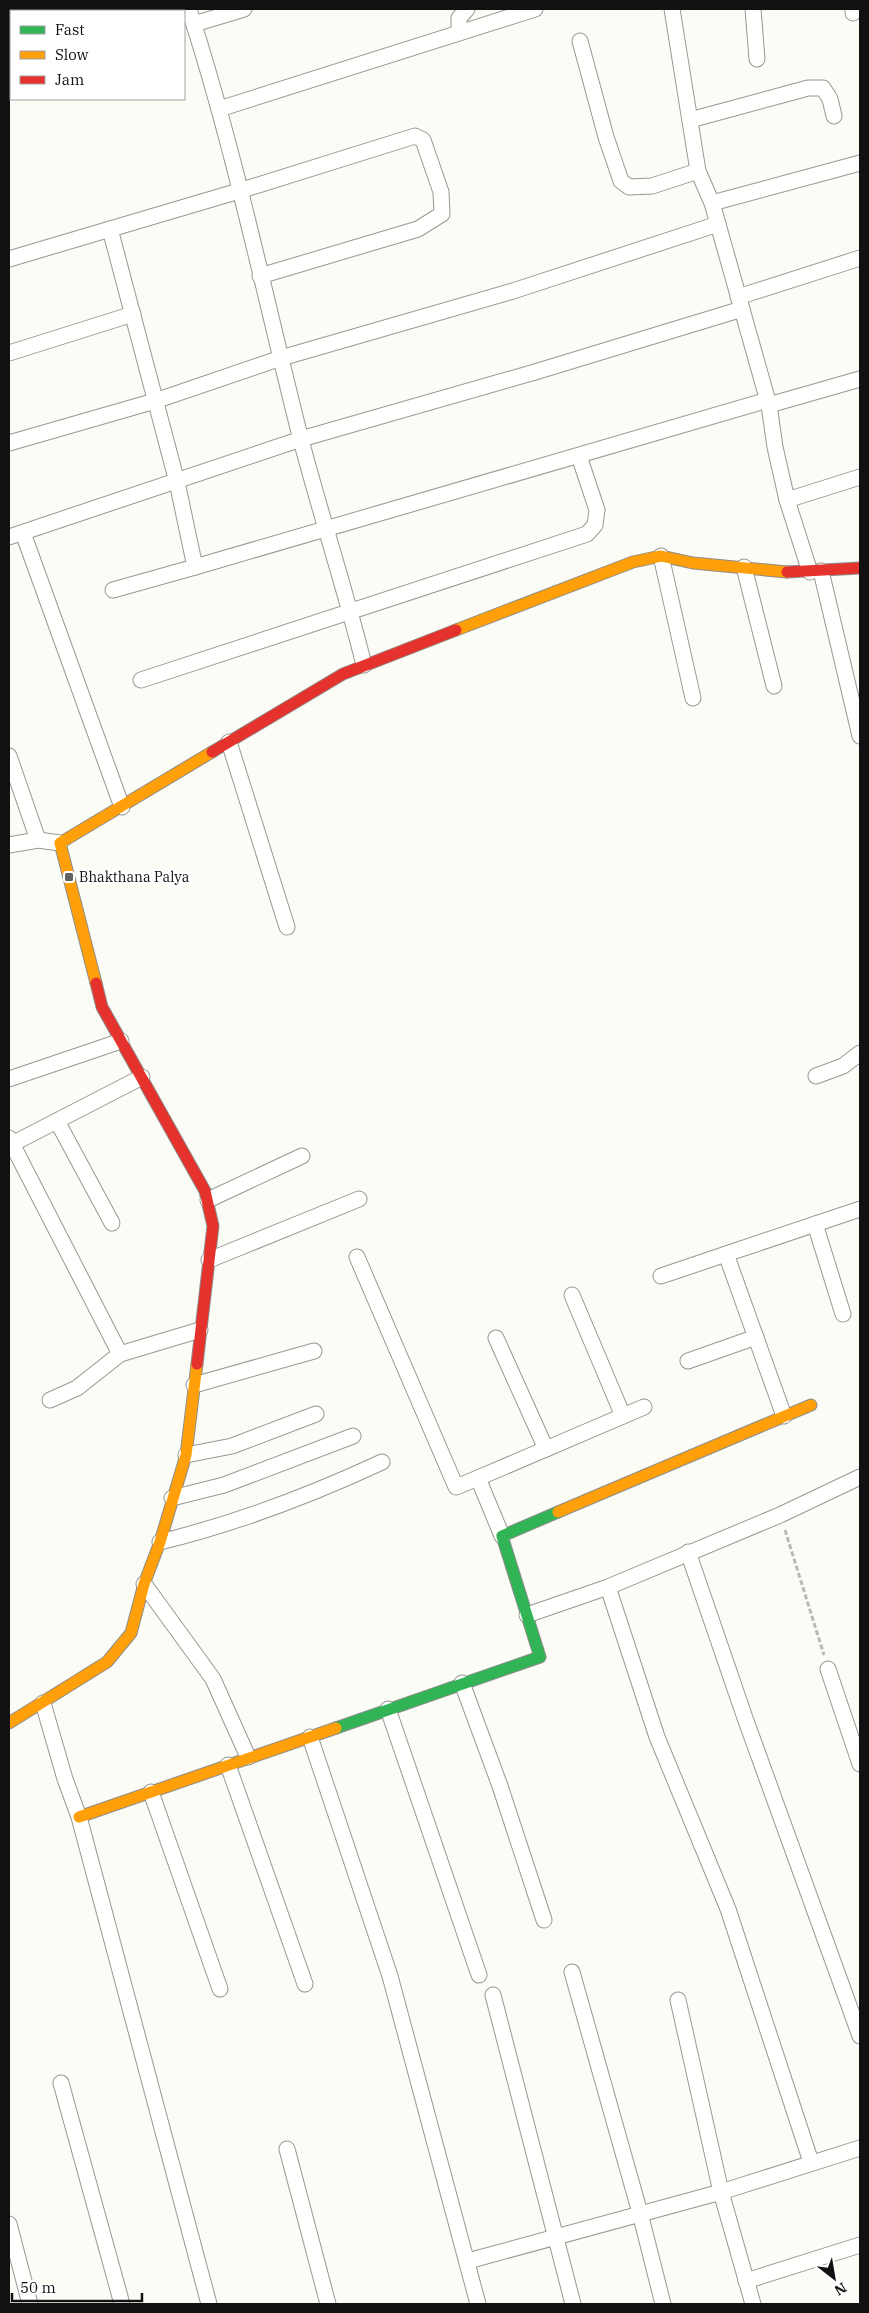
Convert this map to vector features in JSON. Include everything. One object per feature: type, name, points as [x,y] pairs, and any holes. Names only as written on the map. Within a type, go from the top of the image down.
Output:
[{"type":"street","points":[[189,9],[219,109],[301,439],[351,611],[364,665]]},
{"type":"street","points":[[194,24],[244,9]]},
{"type":"street","points":[[459,33],[457,24],[459,18],[467,9]]},
{"type":"street","points":[[219,109],[535,9]]},
{"type":"street","points":[[672,9],[698,171],[712,203],[769,403],[775,447],[787,500],[815,572],[860,736]]},
{"type":"street","points":[[753,9],[757,59]]},
{"type":"street","points":[[580,41],[606,137],[621,181],[629,187],[652,186],[698,171]]},
{"type":"street","points":[[690,120],[808,88],[823,88],[830,99],[834,116]]},
{"type":"street","points":[[9,259],[239,191],[415,136],[424,140],[441,192],[442,214],[418,229],[260,276]]},
{"type":"street","points":[[712,203],[860,163]]},
{"type":"street","points":[[9,443],[155,400],[281,358],[513,291],[718,224]]},
{"type":"street","points":[[110,229],[177,482],[195,567]]},
{"type":"street","points":[[122,807],[16,535],[301,439],[544,369],[740,303],[860,258]]},
{"type":"street","points":[[9,353],[133,314]]},
{"type":"street","points":[[113,590],[328,530],[579,456],[860,379]]},
{"type":"street","points":[[141,680],[588,534],[596,525],[597,510],[579,456]]},
{"type":"street","points":[[787,500],[860,477]]},
{"type":"street","points":[[9,845],[38,840],[60,843],[343,674],[633,562],[661,556],[693,563],[744,568],[815,572],[860,568]]},
{"type":"street","points":[[661,556],[693,698]]},
{"type":"street","points":[[744,568],[774,686]]},
{"type":"street","points":[[229,742],[287,927]]},
{"type":"street","points":[[9,756],[38,840]]},
{"type":"street","points":[[9,1723],[107,1662],[131,1633],[144,1584],[160,1542],[186,1455],[213,1226],[206,1190],[102,1006],[60,843]]},
{"type":"street","points":[[9,1079],[121,1041]]},
{"type":"street","points":[[816,1076],[843,1066],[860,1053]]},
{"type":"street","points":[[120,1354],[10,1141],[57,1121],[142,1077]]},
{"type":"street","points":[[57,1121],[112,1223]]},
{"type":"street","points":[[208,1200],[302,1156]]},
{"type":"street","points":[[209,1260],[359,1199]]},
{"type":"street","points":[[662,1276],[860,1209]]},
{"type":"street","points":[[815,1224],[843,1314]]},
{"type":"street","points":[[726,1254],[784,1416]]},
{"type":"street","points":[[357,1257],[456,1487],[644,1407]]},
{"type":"street","points":[[572,1295],[623,1416]]},
{"type":"street","points":[[50,1400],[77,1388],[120,1354],[200,1330]]},
{"type":"street","points":[[688,1361],[756,1337]]},
{"type":"street","points":[[496,1338],[546,1449]]},
{"type":"street","points":[[194,1385],[314,1351]]},
{"type":"street","points":[[502,1536],[811,1405]]},
{"type":"street","points":[[186,1455],[232,1446],[316,1414]]},
{"type":"street","points":[[172,1498],[224,1485],[353,1436]]},
{"type":"street","points":[[160,1542],[202,1531],[318,1492],[382,1462]]},
{"type":"street","points":[[79,1817],[462,1683],[540,1658],[502,1536],[478,1478]]},
{"type":"street","points":[[526,1615],[608,1587],[859,1481]]},
{"type":"street","points":[[688,1552],[745,1718],[860,2036]]},
{"type":"street","points":[[144,1584],[213,1680],[248,1757]]},
{"type":"street","points":[[608,1587],[657,1737],[728,1909],[811,2162]]},
{"type":"street","points":[[828,1669],[860,1764]]},
{"type":"street","points":[[462,1683],[500,1786],[544,1920]]},
{"type":"street","points":[[43,1702],[65,1779],[79,1817],[208,2304]]},
{"type":"street","points":[[388,1709],[479,1975]]},
{"type":"street","points":[[310,1736],[390,1976],[478,2304]]},
{"type":"street","points":[[228,1765],[305,1984]]},
{"type":"street","points":[[151,1792],[220,1989]]},
{"type":"street","points":[[572,1972],[640,2213],[663,2304]]},
{"type":"street","points":[[492,1995],[573,2304]]},
{"type":"street","points":[[678,2000],[721,2192],[753,2304]]},
{"type":"street","points":[[61,2083],[122,2304]]},
{"type":"street","points":[[468,2262],[556,2236],[721,2192],[860,2148]]},
{"type":"street","points":[[287,2149],[328,2304]]},
{"type":"street","points":[[9,2224],[30,2304]]},
{"type":"street","points":[[746,2281],[860,2245]]},
{"type":"path","points":[[780,1515],[828,1669]]},
{"type":"traffic: fast","points":[[336,1728],[540,1657],[502,1536],[558,1512]]},
{"type":"traffic: slow","points":[[456,630],[633,562],[661,556],[693,563],[787,572]]},
{"type":"traffic: slow","points":[[96,983],[60,843],[212,752]]},
{"type":"traffic: slow","points":[[9,1723],[107,1662],[131,1633],[144,1584],[160,1542],[186,1455],[197,1364]]},
{"type":"traffic: slow","points":[[558,1512],[811,1405]]},
{"type":"traffic: slow","points":[[79,1817],[336,1728]]},
{"type":"traffic: jam","points":[[787,572],[860,568]]},
{"type":"traffic: jam","points":[[212,752],[343,674],[456,630]]},
{"type":"traffic: jam","points":[[96,983],[102,1007],[205,1191],[213,1226],[197,1364]]},
{"type":"place","name":"Bhakthana Palya","points":[[69,877]]}]
